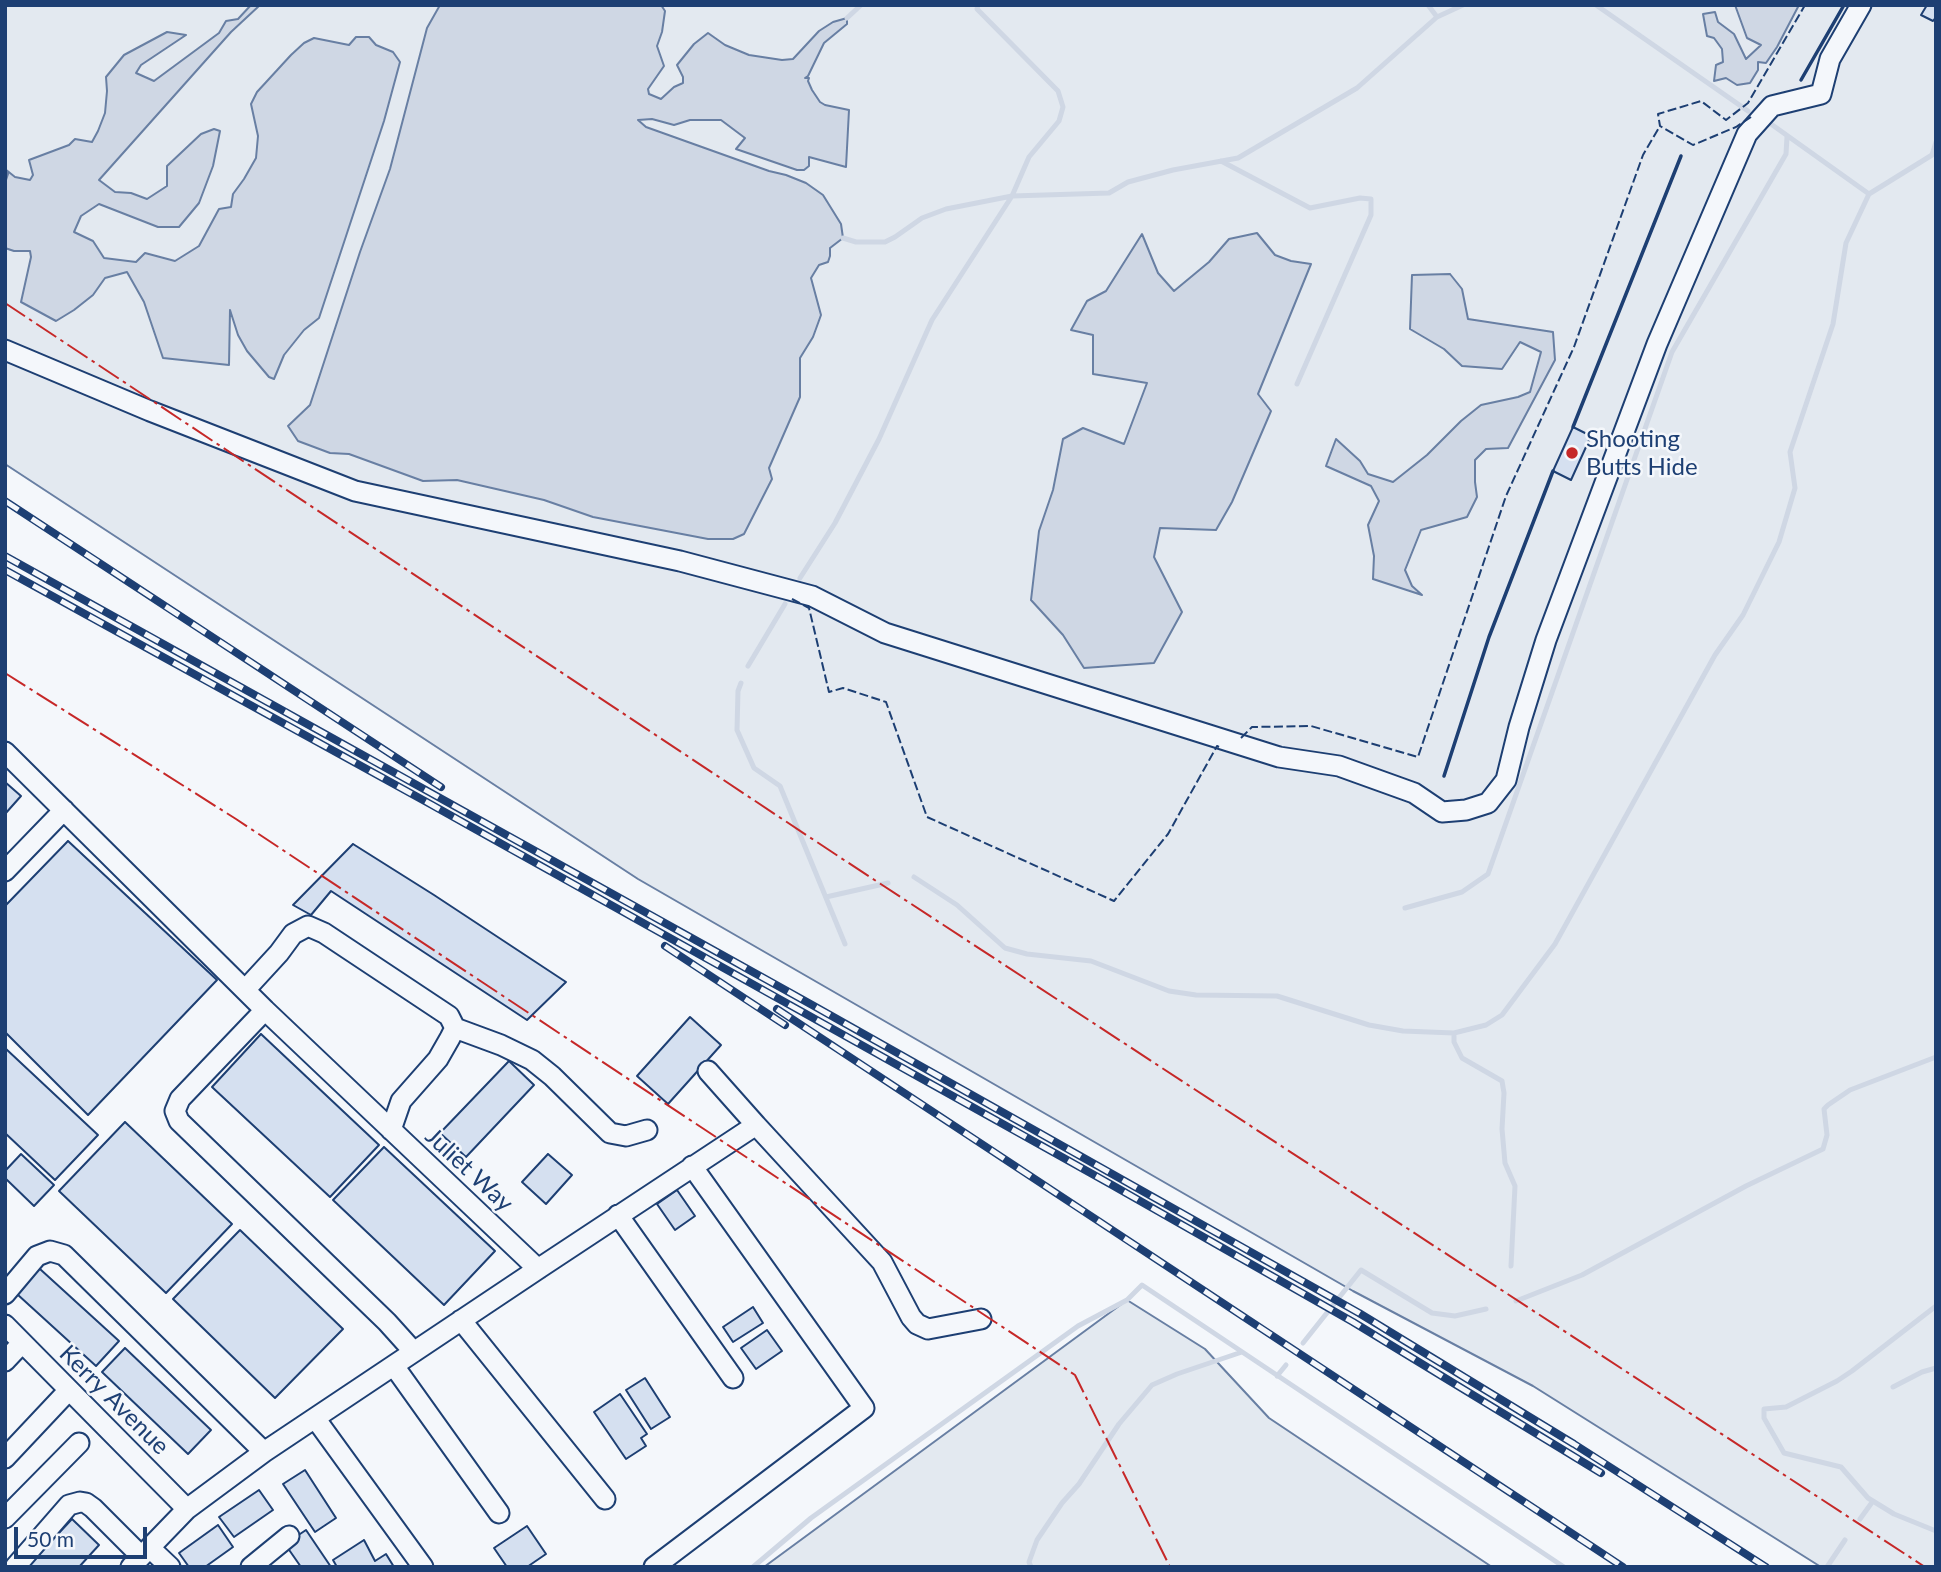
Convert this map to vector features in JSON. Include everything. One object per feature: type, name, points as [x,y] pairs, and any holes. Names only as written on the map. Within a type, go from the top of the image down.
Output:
[{"type":"street","points":[[5,350],[150,411],[355,491],[680,561],[812,596],[885,633],[1279,757],[1339,766],[1414,793],[1442,813],[1466,810],[1488,803],[1506,780],[1546,639],[1657,344],[1747,134],[1772,106],[1821,94],[1830,59],[1861,5]]},
{"type":"street","name":"Juliet Way","points":[[5,752],[265,1010],[538,1269]]},
{"type":"street","points":[[5,872],[64,810]]},
{"type":"street","points":[[245,990],[293,934],[308,926],[324,933],[449,1016],[455,1028],[532,1060],[610,1133],[626,1136],[648,1130]]},
{"type":"street","points":[[265,1010],[180,1099],[175,1111],[179,1121],[415,1352]]},
{"type":"street","points":[[391,1129],[401,1101],[438,1059],[455,1028]]},
{"type":"street","points":[[708,1071],[882,1262],[917,1324],[928,1329],[981,1319]]},
{"type":"street","points":[[141,1557],[187,1509],[264,1452],[756,1125]]},
{"type":"street","points":[[654,1567],[864,1408],[692,1166]]},
{"type":"street","points":[[626,1209],[733,1378]]},
{"type":"street","points":[[5,1294],[37,1256],[50,1251],[64,1255],[264,1452]]},
{"type":"street","points":[[461,1320],[605,1499]]},
{"type":"street","name":"Kerry Avenue","points":[[5,1325],[187,1509]]},
{"type":"street","points":[[5,1362],[22,1343]]},
{"type":"street","points":[[394,1366],[499,1513]]},
{"type":"street","points":[[5,1458],[69,1390]]},
{"type":"street","points":[[315,1418],[423,1567]]},
{"type":"street","points":[[5,1518],[79,1443]]},
{"type":"street","points":[[15,1567],[69,1505],[80,1502],[93,1508],[141,1557],[170,1567]]},
{"type":"street","points":[[251,1567],[289,1536]]},
{"type":"shaded area","points":[[5,5],[1936,5],[1936,1567],[1821,1567],[1533,1386],[1353,1291],[638,879],[5,464]]},
{"type":"shaded area","points":[[251,5],[260,5],[231,32],[99,180],[115,192],[131,193],[147,199],[167,186],[167,166],[201,134],[214,129],[220,131],[213,166],[199,203],[179,227],[158,227],[99,204],[81,216],[74,232],[93,241],[104,258],[136,262],[145,253],[175,261],[199,246],[219,209],[231,207],[233,194],[256,158],[258,136],[251,104],[257,92],[291,55],[314,38],[349,45],[356,37],[369,37],[376,45],[393,52],[400,62],[384,121],[319,318],[304,330],[284,355],[274,379],[269,377],[247,351],[238,335],[230,310],[229,365],[163,358],[144,302],[127,272],[105,278],[93,295],[56,321],[21,302],[31,257],[30,251],[5,248],[5,183],[8,174],[5,169],[15,177],[30,180],[33,175],[29,160],[69,145],[75,139],[92,142],[105,113],[106,77],[124,55],[167,32],[186,35],[141,65],[136,73],[154,81],[219,33],[226,21],[238,19]]},
{"type":"shaded area","points":[[440,5],[661,5],[665,11],[657,46],[664,66],[648,89],[649,94],[661,99],[683,83],[677,65],[694,44],[708,33],[725,45],[749,55],[793,59],[819,31],[833,22],[847,18],[847,24],[824,43],[805,78],[809,78],[812,90],[820,102],[849,110],[846,167],[809,157],[809,166],[804,170],[797,170],[736,149],[745,138],[721,120],[690,120],[674,125],[652,119],[638,120],[646,127],[806,183],[823,195],[841,224],[843,238],[830,248],[828,262],[819,265],[811,278],[821,315],[813,337],[800,358],[800,397],[769,468],[772,479],[744,534],[733,539],[708,539],[593,517],[544,500],[457,480],[423,481],[349,454],[330,453],[298,441],[288,426],[310,405],[390,169],[427,28]]},
{"type":"shaded area","points":[[1735,5],[1799,5],[1766,63],[1758,62],[1758,70],[1750,83],[1737,85],[1726,78],[1714,81],[1716,65],[1723,62],[1722,49],[1714,38],[1707,36],[1703,14],[1715,12],[1718,22],[1734,34],[1746,59],[1761,45],[1747,38]]},
{"type":"shaded area","points":[[1257,233],[1275,255],[1311,264],[1258,394],[1271,411],[1232,502],[1216,530],[1160,528],[1154,557],[1182,612],[1154,663],[1084,668],[1063,635],[1031,600],[1039,531],[1053,490],[1063,439],[1083,428],[1124,444],[1147,383],[1093,374],[1093,335],[1071,330],[1087,301],[1106,291],[1142,234],[1158,273],[1174,291],[1209,262],[1229,239]]},
{"type":"shaded area","points":[[1450,274],[1462,289],[1468,319],[1553,332],[1555,360],[1508,448],[1486,449],[1475,460],[1477,497],[1467,517],[1421,530],[1405,570],[1412,586],[1422,595],[1373,579],[1374,556],[1368,525],[1379,501],[1371,486],[1326,466],[1336,439],[1360,461],[1368,474],[1393,482],[1481,405],[1530,392],[1541,352],[1520,342],[1502,369],[1462,366],[1444,349],[1410,329],[1412,275]]},
{"type":"shaded area","points":[[1127,1300],[1205,1349],[1269,1418],[1492,1567],[764,1567]]},
{"type":"building","points":[[1927,5],[1936,5],[1936,17],[1933,21],[1921,15]]},
{"type":"building","name":"Shooting Butts Hide","points":[[1573,427],[1591,436],[1571,480],[1553,471]]},
{"type":"building","points":[[5,782],[21,796],[5,814]]},
{"type":"building","points":[[68,841],[217,980],[88,1115],[5,1032],[5,906]]},
{"type":"building","points":[[353,844],[566,982],[527,1020],[331,891],[311,915],[293,905]]},
{"type":"building","points":[[690,1017],[721,1045],[668,1104],[637,1076]]},
{"type":"building","points":[[261,1034],[379,1145],[330,1197],[212,1087]]},
{"type":"building","points":[[5,1048],[98,1135],[55,1180],[5,1133]]},
{"type":"building","points":[[509,1061],[534,1085],[466,1157],[440,1133]]},
{"type":"building","points":[[125,1122],[232,1224],[166,1293],[59,1191]]},
{"type":"building","points":[[384,1147],[495,1251],[444,1305],[333,1200]]},
{"type":"building","points":[[21,1154],[54,1185],[34,1206],[5,1178],[5,1171]]},
{"type":"building","points":[[548,1154],[572,1175],[546,1204],[522,1182]]},
{"type":"building","points":[[677,1190],[695,1216],[675,1230],[657,1204]]},
{"type":"building","points":[[240,1230],[343,1329],[275,1398],[173,1299]]},
{"type":"building","points":[[29,1259],[119,1341],[96,1366],[6,1284]]},
{"type":"building","points":[[753,1307],[763,1323],[733,1342],[723,1327]]},
{"type":"building","points":[[767,1330],[782,1351],[756,1369],[741,1348]]},
{"type":"building","points":[[125,1348],[211,1430],[188,1454],[102,1372]]},
{"type":"building","points":[[645,1378],[670,1417],[651,1429],[626,1390]]},
{"type":"building","points":[[620,1394],[647,1434],[641,1438],[646,1446],[626,1459],[594,1412]]},
{"type":"building","points":[[305,1470],[336,1518],[315,1532],[283,1484]]},
{"type":"building","points":[[259,1490],[273,1510],[234,1537],[219,1517]]},
{"type":"building","points":[[72,1519],[99,1545],[79,1567],[27,1567]]},
{"type":"building","points":[[218,1525],[233,1547],[205,1567],[189,1567],[179,1553]]},
{"type":"building","points":[[527,1526],[546,1554],[527,1567],[507,1567],[494,1548]]},
{"type":"building","points":[[306,1530],[331,1567],[301,1567],[285,1544]]},
{"type":"building","points":[[364,1540],[375,1561],[386,1554],[394,1567],[337,1567],[333,1560]]},
{"type":"waterway","points":[[847,18],[861,5]]},
{"type":"waterway","points":[[800,578],[835,523],[879,439],[932,320],[1012,196],[1029,157],[1059,121],[1063,107],[1058,91],[977,9],[978,5]]},
{"type":"waterway","points":[[1428,5],[1437,17]]},
{"type":"waterway","points":[[843,238],[856,242],[885,242],[922,218],[946,209],[1012,196],[1109,193],[1128,182],[1173,170],[1238,158],[1357,88],[1437,17],[1463,5]]},
{"type":"waterway","points":[[1596,5],[1748,111]]},
{"type":"waterway","points":[[1771,124],[1869,194]]},
{"type":"waterway","points":[[1405,908],[1462,892],[1488,874],[1672,352],[1786,154],[1787,137]]},
{"type":"waterway","points":[[914,877],[957,905],[1005,948],[1027,954],[1091,961],[1169,991],[1196,995],[1277,996],[1369,1025],[1403,1031],[1454,1033],[1486,1025],[1502,1015],[1555,944],[1715,655],[1743,615],[1779,542],[1795,488],[1790,452],[1833,324],[1846,243],[1869,194],[1932,155],[1936,142]]},
{"type":"waterway","points":[[1221,161],[1310,208],[1360,198],[1371,199],[1371,215],[1297,384]]},
{"type":"waterway","points":[[748,666],[785,604]]},
{"type":"waterway","points":[[741,683],[738,691],[737,730],[754,768],[780,786],[845,944]]},
{"type":"waterway","points":[[826,897],[888,883]]},
{"type":"waterway","points":[[1454,1033],[1454,1042],[1462,1058],[1502,1081],[1505,1163],[1515,1186],[1511,1266]]},
{"type":"waterway","points":[[1516,1301],[1582,1275],[1746,1186],[1823,1149],[1827,1135],[1824,1109],[1828,1105],[1850,1090],[1936,1057]]},
{"type":"waterway","points":[[1303,1343],[1361,1270],[1432,1313],[1455,1316],[1486,1309]]},
{"type":"waterway","points":[[753,1567],[811,1518],[1078,1326],[1127,1300],[1142,1285],[1564,1567]]},
{"type":"waterway","points":[[1936,1306],[1837,1381],[1786,1407],[1764,1409],[1764,1418],[1784,1453],[1841,1467],[1868,1498],[1894,1514],[1936,1531]]},
{"type":"waterway","points":[[1031,1567],[1029,1562],[1037,1540],[1119,1424],[1152,1385],[1242,1352]]},
{"type":"waterway","points":[[1277,1376],[1286,1365]]},
{"type":"waterway","points":[[1893,1387],[1936,1368]]},
{"type":"waterway","points":[[1860,1519],[1873,1501]]},
{"type":"waterway","points":[[1827,1567],[1845,1540]]},
{"type":"railway","points":[[5,501],[441,787]]},
{"type":"railway","points":[[5,556],[1359,1313],[1574,1444],[1766,1567]]},
{"type":"railway","points":[[5,570],[1112,1185],[1353,1322],[1601,1473]]},
{"type":"railway","points":[[665,946],[785,1025]]},
{"type":"railway","points":[[777,1009],[1623,1567]]},
{"type":"fence","points":[[1751,117],[1736,127],[1693,145],[1660,126],[1658,114],[1701,101],[1726,120],[1748,103],[1805,5]]},
{"type":"fence","points":[[1241,738],[1252,727],[1311,726],[1418,757],[1506,496],[1574,347],[1643,155],[1660,126]]},
{"type":"fence","points":[[792,599],[809,608],[829,692],[843,688],[886,702],[927,817],[1114,901],[1168,834],[1217,746],[1219,747]]},
{"type":"wall","points":[[1801,80],[1844,5]]},
{"type":"wall","points":[[1573,427],[1681,156]]},
{"type":"wall","points":[[1444,776],[1489,637],[1553,471]]},
{"type":"power","points":[[5,303],[841,858],[1925,1567]]},
{"type":"power","points":[[5,673],[236,819],[1075,1375],[1170,1567]]},
{"type":"place","name":"Shooting Butts Hide","points":[[1572,453]]}]
